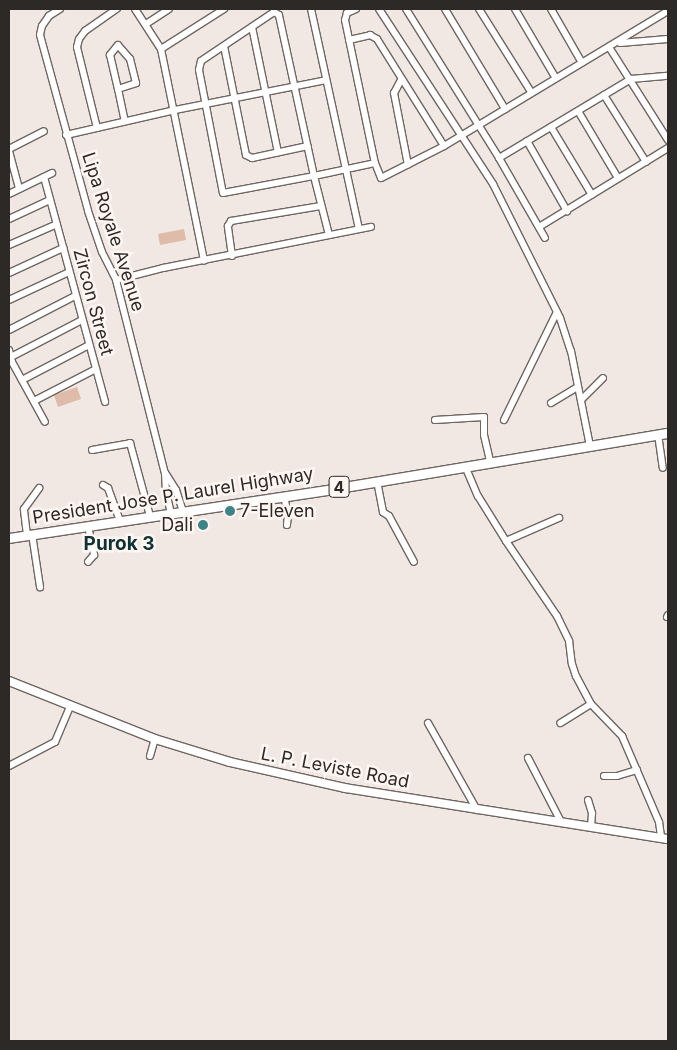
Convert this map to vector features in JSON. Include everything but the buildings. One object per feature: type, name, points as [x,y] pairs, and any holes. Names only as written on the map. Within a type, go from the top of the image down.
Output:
[{"type":"highway","name":"President Jose P. Laurel Highway","points":[[9,538],[284,496],[668,433]]},
{"type":"main road","name":"L. P. Leviste Road","points":[[9,681],[155,739],[230,762],[344,788],[665,838]]},
{"type":"street","name":"Lipa Royale Avenue","points":[[60,9],[49,16],[42,26],[40,34],[94,234],[116,280],[165,472],[166,492],[171,513]]},
{"type":"street","points":[[97,128],[77,47],[79,39],[85,31],[117,9]]},
{"type":"street","points":[[136,9],[161,49],[175,110],[204,261]]},
{"type":"street","points":[[146,24],[169,9]]},
{"type":"street","points":[[161,49],[224,9]]},
{"type":"street","points":[[311,9],[359,229]]},
{"type":"street","points":[[356,9],[345,16],[348,40],[375,162],[381,178],[444,146],[555,77],[617,43],[668,11]]},
{"type":"street","points":[[380,9],[481,166],[509,214],[557,312],[571,351],[590,446]]},
{"type":"street","points":[[406,9],[479,125],[545,238]]},
{"type":"street","points":[[445,9],[505,108]]},
{"type":"street","points":[[479,9],[531,92]]},
{"type":"street","points":[[515,9],[555,77]]},
{"type":"street","points":[[551,9],[582,63]]},
{"type":"street","points":[[328,235],[314,176],[279,15],[274,12],[201,61],[199,65],[205,104],[223,194],[314,176],[346,170],[375,162]]},
{"type":"street","points":[[252,27],[278,152]]},
{"type":"street","points":[[348,40],[374,36],[444,146]]},
{"type":"street","points":[[617,43],[668,39]]},
{"type":"street","points":[[118,90],[136,84],[130,59],[118,45],[110,55],[125,121]]},
{"type":"street","points":[[224,46],[246,155],[252,158],[308,146]]},
{"type":"street","points":[[609,47],[668,140]]},
{"type":"street","points":[[499,158],[631,79],[667,78]]},
{"type":"street","points":[[66,135],[175,110],[326,80]]},
{"type":"street","points":[[401,80],[394,93],[408,165]]},
{"type":"street","points":[[604,95],[646,162]]},
{"type":"street","points":[[578,111],[618,178]]},
{"type":"street","points":[[551,127],[592,195]]},
{"type":"street","points":[[19,189],[9,150],[44,131]]},
{"type":"street","points":[[527,141],[567,211]]},
{"type":"street","points":[[539,227],[668,148]]},
{"type":"street","points":[[9,194],[52,173]]},
{"type":"street","name":"Zircon Street","points":[[44,177],[105,402]]},
{"type":"street","points":[[9,219],[50,200]]},
{"type":"street","points":[[232,256],[228,226],[231,221],[322,206]]},
{"type":"street","points":[[9,245],[57,224]]},
{"type":"street","points":[[116,280],[163,268],[232,256],[371,227]]},
{"type":"street","points":[[9,273],[63,248]]},
{"type":"street","points":[[9,300],[69,272]]},
{"type":"street","points":[[9,330],[75,296]]},
{"type":"street","points":[[504,420],[557,312]]},
{"type":"street","points":[[45,422],[9,355],[82,320]]},
{"type":"street","points":[[22,380],[89,345]]},
{"type":"street","points":[[34,401],[96,369]]},
{"type":"street","points":[[581,400],[603,378]]},
{"type":"street","points":[[551,403],[578,387]]},
{"type":"street","points":[[435,420],[484,417],[484,436],[490,462]]},
{"type":"street","points":[[658,434],[663,468]]},
{"type":"street","points":[[92,450],[130,443],[150,516]]},
{"type":"street","points":[[465,466],[478,496],[557,616],[569,640],[572,664],[576,676],[591,704],[622,736],[665,838]]},
{"type":"street","name":"Lipa Royale Avenue","points":[[165,472],[176,490],[183,511]]},
{"type":"street","points":[[377,481],[383,512],[389,516],[414,562]]},
{"type":"street","points":[[103,485],[108,488],[120,521]]},
{"type":"street","points":[[39,488],[24,509],[40,587]]},
{"type":"street","points":[[284,496],[288,515],[287,525]]},
{"type":"street","points":[[506,541],[560,518]]},
{"type":"street","points":[[88,526],[94,555],[88,562]]},
{"type":"street","points":[[561,722],[591,704]]},
{"type":"street","points":[[9,766],[55,742],[70,706]]},
{"type":"street","points":[[428,723],[477,810]]},
{"type":"street","points":[[150,756],[155,739]]},
{"type":"street","points":[[528,758],[560,822]]},
{"type":"street","points":[[604,776],[617,776],[637,770]]},
{"type":"street","points":[[588,800],[592,813],[591,826]]},
{"type":"shaded area","points":[[184,229],[186,240],[160,245],[158,234]]},
{"type":"shaded area","points":[[77,387],[81,399],[58,407],[54,395]]},
{"type":"place","name":"7-Eleven","points":[[230,511]]},
{"type":"place","name":"Dali","points":[[203,525]]},
{"type":"district","name":"Purok 3","points":[[119,544]]}]
